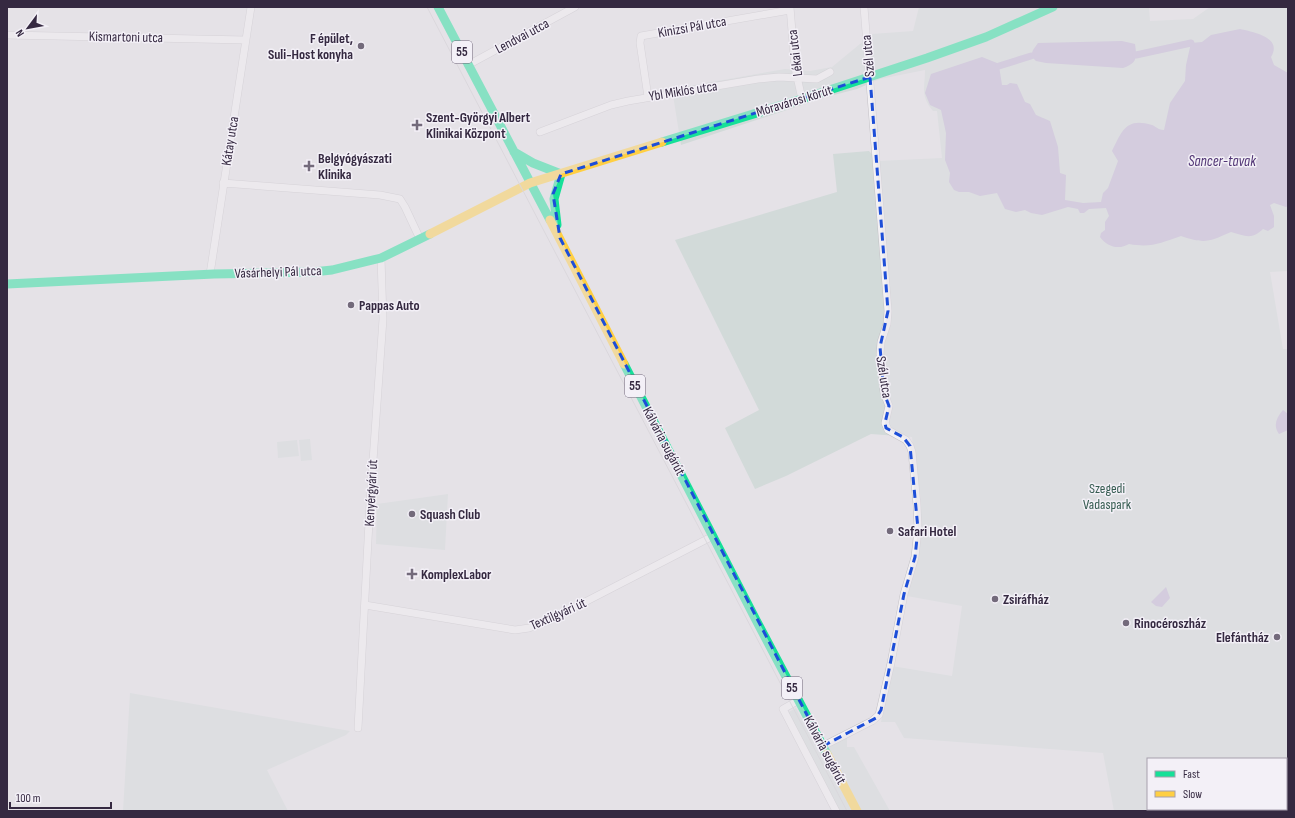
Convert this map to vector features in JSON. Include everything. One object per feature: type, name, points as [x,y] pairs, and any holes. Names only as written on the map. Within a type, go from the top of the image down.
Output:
[{"type":"main road","name":"Kálvária sugárút","points":[[438,7],[560,238],[713,536],[857,811]]},
{"type":"main road","name":"Móravárosi körút","points":[[530,183],[629,151],[802,99],[927,58],[986,37],[1053,7]]},
{"type":"main road","points":[[513,151],[533,163],[561,174],[553,194],[553,204],[560,238]]},
{"type":"main road","name":"Vásárhelyi Pál utca","points":[[7,284],[210,274],[313,272],[351,266],[381,258],[530,183]]},
{"type":"street","name":"Kátay utca","points":[[210,274],[251,7]]},
{"type":"street","name":"Lendvai utca","points":[[468,65],[575,7]]},
{"type":"street","name":"Szél utca","points":[[823,746],[876,718],[881,710],[904,594],[915,558],[918,529],[917,505],[910,446],[903,437],[888,430],[885,423],[889,406],[884,393],[880,347],[887,324],[888,312],[864,7]]},
{"type":"street","name":"Kinizsi Pál utca","points":[[648,97],[640,43],[641,36],[790,8]]},
{"type":"street","name":"Lékai utca","points":[[790,8],[797,77],[802,99]]},
{"type":"street","name":"Kismartoni utca","points":[[7,35],[246,40]]},
{"type":"street","name":"Ybl Miklós utca","points":[[540,132],[611,105],[648,97],[758,79],[797,77],[803,79],[818,79],[830,72]]},
{"type":"street","points":[[223,184],[380,195],[400,199],[420,239]]},
{"type":"street","name":"Kenyérgyári út","points":[[358,728],[370,496],[383,319],[381,258]]},
{"type":"street","name":"Textilgyári út","points":[[365,605],[515,630],[530,628],[563,614],[713,536]]},
{"type":"street","points":[[799,700],[783,709],[836,811]]},
{"type":"highlighted area","points":[[870,77],[888,311],[880,347],[884,393],[889,406],[885,423],[886,428],[903,437],[910,446],[918,529],[915,557],[904,594],[881,710],[876,718],[823,746],[560,238],[553,194],[561,174]]},
{"type":"green space","name":"Szegedi Vadaspark","points":[[919,7],[1149,7],[1150,21],[1193,19],[1210,7],[1288,7],[1288,271],[1270,272],[1283,349],[1288,349],[1288,777],[1287,758],[1147,758],[1147,810],[1205,810],[1114,811],[1103,753],[904,738],[895,722],[881,722],[892,666],[952,676],[962,606],[907,596],[913,574],[921,517],[921,505],[912,437],[871,434],[786,476],[755,489],[725,428],[759,410],[675,240],[837,192],[833,154],[869,151],[878,161],[942,158],[937,111],[933,111],[926,101],[924,91],[925,70],[880,79],[857,89],[826,97],[681,145],[672,89],[785,69],[810,71],[832,67],[872,34],[913,31]]},
{"type":"green space","points":[[310,439],[312,460],[301,461],[299,440]]},
{"type":"green space","points":[[297,440],[299,456],[278,458],[277,442]]},
{"type":"green space","name":"Squash Club","points":[[448,494],[445,550],[376,544],[377,504]]},
{"type":"green space","points":[[130,693],[350,731],[346,735],[267,770],[288,811],[123,811]]},
{"type":"green space","points":[[796,708],[819,752],[847,737],[847,747],[854,747],[890,811],[839,811],[787,713]]},
{"type":"green space","points":[[1287,792],[1288,810],[1286,811],[1247,811],[1287,810]]},
{"type":"water","name":"Sancer-tavak","points":[[1240,29],[1259,34],[1270,40],[1274,50],[1271,57],[1274,65],[1288,73],[1288,206],[1286,207],[1274,203],[1270,205],[1274,216],[1274,227],[1268,231],[1263,229],[1252,236],[1240,235],[1231,232],[1206,241],[1181,236],[1150,245],[1129,244],[1117,247],[1106,243],[1100,237],[1101,233],[1105,230],[1105,222],[1109,216],[1106,208],[1089,209],[1084,213],[1080,213],[1078,209],[1068,207],[1042,215],[1025,210],[1016,212],[1005,209],[997,193],[980,196],[969,192],[959,192],[954,190],[949,182],[950,173],[945,160],[946,133],[941,110],[930,105],[925,93],[931,74],[982,57],[997,63],[999,66],[1002,85],[1007,85],[1010,83],[1017,84],[1025,102],[1030,104],[1036,115],[1050,121],[1058,147],[1060,173],[1066,175],[1065,200],[1083,203],[1101,202],[1103,193],[1108,188],[1118,161],[1112,151],[1122,132],[1131,124],[1136,123],[1152,125],[1164,130],[1170,103],[1185,81],[1186,65],[1191,43],[1202,42],[1211,35]]},
{"type":"water","points":[[1122,41],[1135,44],[1136,53],[1133,62],[1123,68],[1046,63],[1036,61],[1031,56],[1038,43]]},
{"type":"water","points":[[1283,410],[1288,414],[1288,430],[1279,434],[1276,428],[1276,422]]},
{"type":"water","points":[[1166,587],[1170,598],[1162,607],[1156,606],[1151,602]]},
{"type":"waterway","points":[[1136,55],[1191,43]]},
{"type":"waterway","points":[[999,66],[1031,56]]},
{"type":"tram line","points":[[427,7],[847,811]]},
{"type":"traffic: fast","points":[[438,7],[550,220]]},
{"type":"traffic: fast","points":[[662,142],[802,99],[927,58],[986,37],[1053,7]]},
{"type":"traffic: fast","points":[[514,152],[533,163],[561,174],[554,199],[557,225]]},
{"type":"traffic: fast","points":[[7,284],[332,270],[381,258],[430,234]]},
{"type":"traffic: fast","points":[[624,364],[827,754]]},
{"type":"traffic: slow","points":[[430,234],[530,183],[662,142]]},
{"type":"traffic: slow","points":[[550,220],[624,364]]},
{"type":"traffic: slow","points":[[827,754],[857,811]]},
{"type":"place","name":"F épület, Suli-Host konyha","points":[[361,46]]},
{"type":"place","name":"Szent-Györgyi Albert Klinikai Központ","points":[[417,125]]},
{"type":"place","name":"Belgyógyászati Klinika","points":[[309,166]]},
{"type":"place","name":"Pappas Auto","points":[[351,305]]},
{"type":"place","name":"Squash Club","points":[[412,514]]},
{"type":"place","name":"Safari Hotel","points":[[890,531]]},
{"type":"place","name":"KomplexLabor","points":[[412,574]]},
{"type":"place","name":"Zsiráfház","points":[[995,599]]},
{"type":"place","name":"Rinocéroszház","points":[[1126,623]]},
{"type":"place","name":"Elefántház","points":[[1277,637]]}]
